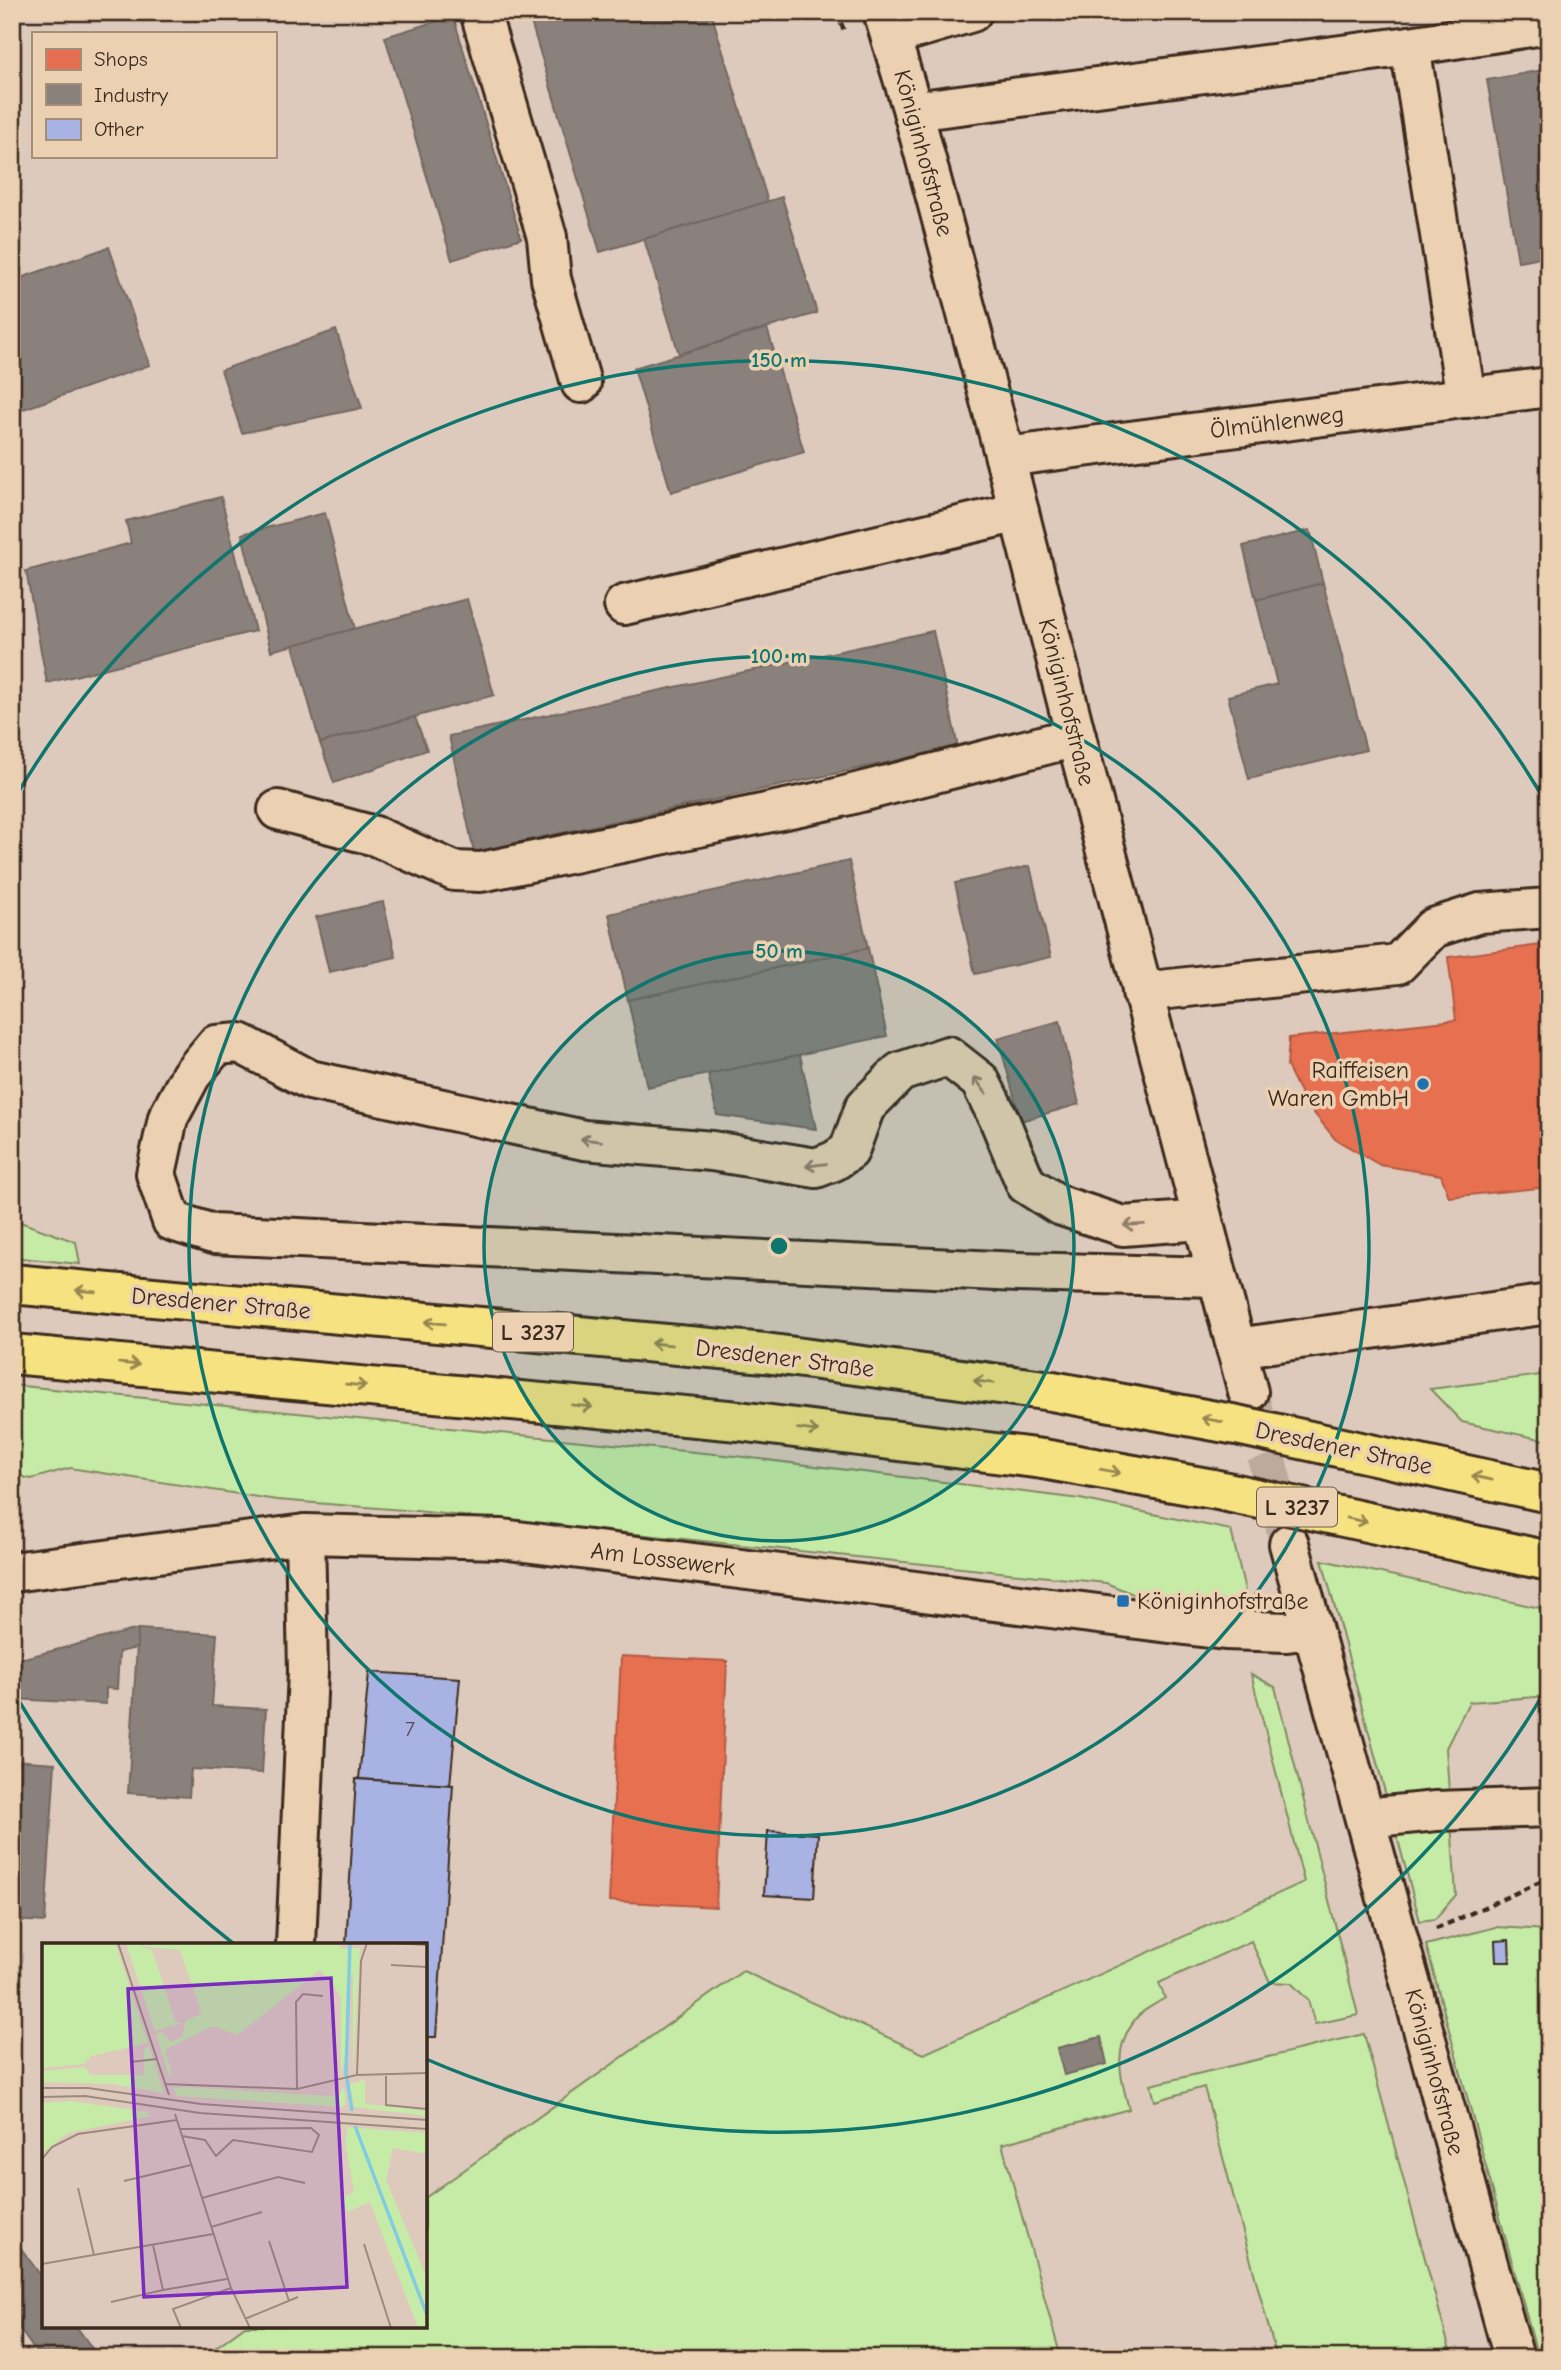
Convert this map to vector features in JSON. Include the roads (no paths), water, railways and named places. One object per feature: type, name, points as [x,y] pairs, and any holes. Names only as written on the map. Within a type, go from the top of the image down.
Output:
[{"type":"main road","name":"Dresdener Straße","points":[[12,1284],[765,1353],[1052,1391],[1237,1425],[1549,1493]]},
{"type":"main road","name":"L 3237","points":[[12,1354],[725,1420],[1043,1459],[1213,1489],[1549,1561]]},
{"type":"street","points":[[480,12],[547,237],[551,279],[581,383]]},
{"type":"street","points":[[887,24],[972,12]]},
{"type":"street","name":"Königinhofstraße","points":[[887,24],[913,111],[1005,457],[1248,1392]]},
{"type":"street","points":[[913,111],[1410,46],[1549,24]]},
{"type":"street","points":[[1410,46],[1466,398]]},
{"type":"street","name":"Ölmühlenweg","points":[[1005,457],[1549,387]]},
{"type":"street","points":[[624,605],[1019,512]]},
{"type":"street","points":[[278,810],[374,836],[454,871],[481,872],[830,800],[1076,737]]},
{"type":"street","points":[[1142,992],[1398,964],[1433,928],[1480,913],[1549,908]]},
{"type":"street","points":[[1202,1220],[1123,1226],[1059,1205],[1026,1184],[980,1081],[948,1056],[900,1072],[865,1107],[849,1151],[816,1168],[712,1151],[584,1140],[310,1080],[240,1043],[216,1045],[191,1075],[168,1118],[156,1174],[172,1221],[213,1234],[1004,1271],[1217,1277]]},
{"type":"street","points":[[1236,1348],[1549,1304]]},
{"type":"street","points":[[296,1943],[308,1671],[305,1534]]},
{"type":"street","name":"Am Lossewerk","points":[[12,1572],[305,1534],[502,1539],[1225,1630],[1287,1632],[1312,1629]]},
{"type":"street","name":"Königinhofstraße","points":[[1289,1544],[1514,2358]]},
{"type":"street","points":[[1365,1818],[1436,1811],[1549,1807]]},
{"type":"tunnel","points":[[1251,1401],[1286,1532]]},
{"type":"place","name":"Raiffeisen Waren GmbH","points":[[1423,1084]]},
{"type":"place","name":"Königinhofstraße","points":[[1123,1601]]}]
